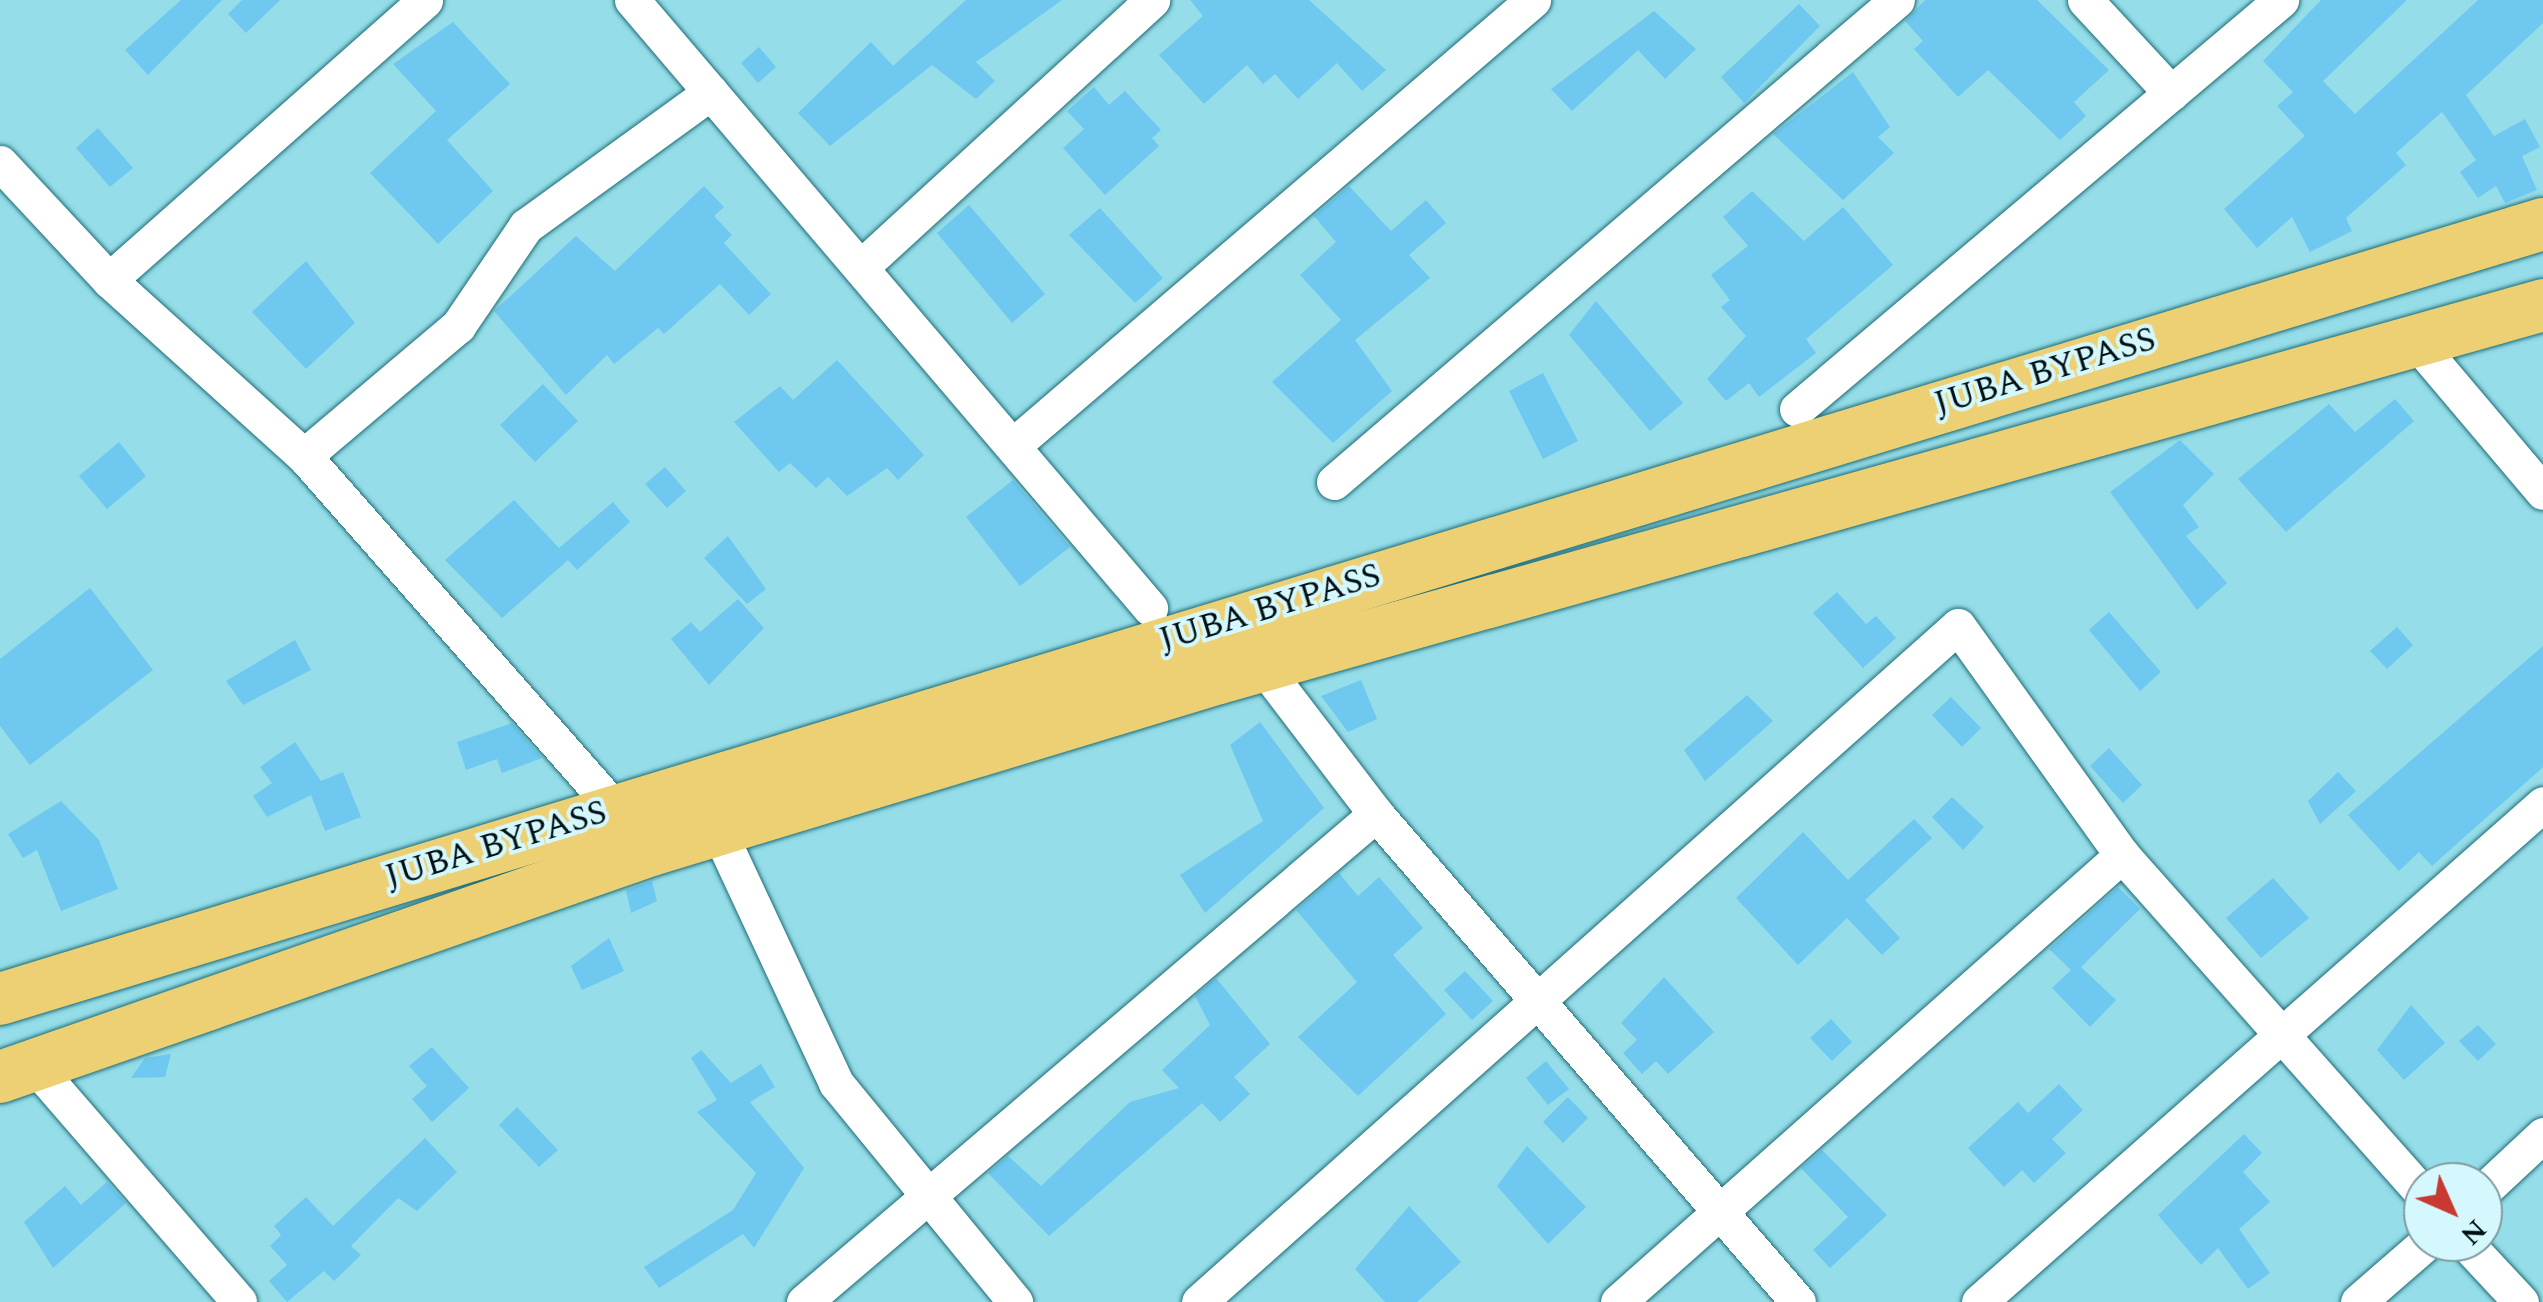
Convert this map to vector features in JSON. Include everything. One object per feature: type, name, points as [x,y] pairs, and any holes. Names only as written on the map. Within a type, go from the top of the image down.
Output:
[{"type":"main road","name":"JUBA BYPASS","points":[[0,998],[2543,224]]},
{"type":"main road","name":"JUBA BYPASS","points":[[17,1071],[652,850],[1262,665],[2543,305]]},
{"type":"street","points":[[109,280],[425,0]]},
{"type":"street","points":[[632,0],[1016,443],[1150,608]]},
{"type":"street","points":[[862,267],[1152,0]]},
{"type":"street","points":[[1016,443],[1532,0]]},
{"type":"street","points":[[1334,482],[1898,0]]},
{"type":"street","points":[[2085,0],[2171,93]]},
{"type":"street","points":[[1797,409],[2281,0]]},
{"type":"street","points":[[304,456],[458,326],[526,226],[712,92]]},
{"type":"street","points":[[0,163],[109,280],[304,456],[652,850]]},
{"type":"street","points":[[2417,342],[2543,492]]},
{"type":"street","points":[[1199,1302],[1539,1005],[1958,626],[2122,855],[2403,1171]]},
{"type":"street","points":[[1262,665],[1376,814],[1798,1302]]},
{"type":"street","points":[[1979,1302],[2543,804]]},
{"type":"street","points":[[804,1302],[1376,814]]},
{"type":"street","points":[[719,832],[836,1082],[1015,1302]]},
{"type":"street","points":[[1618,1302],[2122,855]]},
{"type":"street","points":[[17,1071],[239,1302]]},
{"type":"street","points":[[2503,1172],[2543,1134]]},
{"type":"street","points":[[2358,1302],[2404,1262]]},
{"type":"street","points":[[2484,1262],[2521,1302]]},
{"type":"building","points":[[181,0],[222,0],[148,75],[125,50]]},
{"type":"building","points":[[242,0],[280,0],[246,33],[228,14]]},
{"type":"building","points":[[966,0],[1062,0],[976,62],[995,81],[976,99],[932,65],[830,146],[798,113],[871,42],[893,66]]},
{"type":"building","points":[[1190,0],[1309,0],[1386,70],[1362,91],[1337,63],[1298,99],[1275,74],[1263,84],[1247,65],[1204,104],[1159,55],[1203,16]]},
{"type":"building","points":[[1925,0],[2037,0],[2109,70],[2074,102],[2086,116],[2060,140],[1988,70],[1958,97],[1914,49],[1923,41],[1905,21]]},
{"type":"building","points":[[2321,0],[2407,0],[2323,81],[2355,114],[2478,0],[2543,0],[2543,23],[2466,95],[2494,136],[2525,119],[2540,147],[2522,156],[2537,190],[2505,203],[2496,186],[2478,198],[2460,172],[2476,160],[2442,112],[2396,153],[2406,165],[2346,218],[2352,231],[2310,252],[2292,217],[2257,248],[2224,209],[2305,136],[2277,106],[2293,92],[2263,61]]},
{"type":"building","points":[[1799,4],[1820,26],[1744,103],[1721,77]]},
{"type":"building","points":[[1654,11],[1696,49],[1665,79],[1638,50],[1572,111],[1551,89]]},
{"type":"building","points":[[453,22],[510,84],[447,140],[493,191],[438,244],[370,173],[436,111],[393,64]]},
{"type":"building","points":[[759,47],[776,67],[758,83],[741,63]]},
{"type":"building","points":[[1853,72],[1890,127],[1878,137],[1894,153],[1843,200],[1773,134]]},
{"type":"building","points":[[1094,87],[1109,105],[1125,91],[1161,130],[1152,138],[1159,146],[1105,195],[1063,148],[1084,129],[1067,111]]},
{"type":"building","points":[[98,128],[133,168],[110,187],[76,148]]},
{"type":"building","points":[[704,186],[724,207],[714,216],[732,235],[724,243],[771,294],[749,315],[720,284],[664,334],[658,328],[614,364],[607,355],[566,395],[494,311],[576,236],[615,271]]},
{"type":"building","points":[[1349,186],[1391,231],[1426,200],[1446,223],[1409,255],[1430,278],[1355,340],[1392,391],[1333,443],[1272,382],[1341,320],[1300,275],[1336,242],[1314,216]]},
{"type":"building","points":[[1752,191],[1804,241],[1843,207],[1893,265],[1806,339],[1816,353],[1759,397],[1749,383],[1726,401],[1707,379],[1746,336],[1721,307],[1730,300],[1711,275],[1748,246],[1723,217]]},
{"type":"building","points":[[969,205],[1045,294],[1012,323],[937,233]]},
{"type":"building","points":[[1100,208],[1163,278],[1135,303],[1069,235]]},
{"type":"building","points":[[306,261],[355,323],[306,369],[252,312]]},
{"type":"building","points":[[1596,301],[1683,403],[1650,431],[1569,335]]},
{"type":"building","points":[[837,360],[924,455],[898,480],[887,468],[847,496],[828,477],[816,488],[790,463],[779,472],[734,422],[780,386],[793,400]]},
{"type":"building","points":[[1543,373],[1578,441],[1543,459],[1509,391]]},
{"type":"building","points":[[543,384],[578,421],[535,462],[500,425]]},
{"type":"building","points":[[2395,399],[2414,421],[2286,532],[2238,479],[2329,404],[2355,432]]},
{"type":"building","points":[[2180,440],[2214,474],[2183,505],[2199,527],[2186,536],[2227,583],[2197,610],[2110,492]]},
{"type":"building","points":[[119,442],[146,476],[107,509],[79,476]]},
{"type":"building","points":[[665,467],[686,491],[667,508],[645,484]]},
{"type":"building","points":[[1013,480],[1070,547],[1020,586],[966,517]]},
{"type":"building","points":[[514,500],[559,548],[613,502],[630,522],[577,570],[568,560],[502,618],[445,560]]},
{"type":"building","points":[[728,536],[766,589],[747,604],[704,558]]},
{"type":"building","points":[[90,588],[153,670],[30,765],[0,726],[0,659]]},
{"type":"building","points":[[1837,592],[1866,624],[1876,616],[1896,638],[1863,668],[1813,613]]},
{"type":"building","points":[[738,599],[764,628],[709,685],[671,639],[691,622],[700,632]]},
{"type":"building","points":[[2109,612],[2161,672],[2140,691],[2089,630]]},
{"type":"building","points":[[2397,627],[2413,645],[2387,669],[2370,651]]},
{"type":"building","points":[[295,640],[311,670],[243,705],[226,681]]},
{"type":"building","points":[[2543,646],[2543,767],[2432,866],[2419,852],[2399,871],[2348,815]]},
{"type":"building","points":[[1361,680],[1377,719],[1348,732],[1321,696]]},
{"type":"building","points":[[1747,695],[1773,721],[1705,781],[1684,750]]},
{"type":"building","points":[[1951,697],[1981,728],[1962,747],[1932,715]]},
{"type":"building","points":[[1260,722],[1324,808],[1205,913],[1180,875],[1263,821],[1230,745]]},
{"type":"building","points":[[512,723],[542,758],[502,773],[497,759],[466,770],[457,742]]},
{"type":"building","points":[[295,742],[321,781],[343,772],[361,817],[325,831],[311,795],[267,817],[253,796],[272,783],[260,767]]},
{"type":"building","points":[[2109,748],[2142,785],[2123,803],[2090,766]]},
{"type":"building","points":[[2338,772],[2356,791],[2320,824],[2308,801]]},
{"type":"building","points":[[1952,797],[1984,827],[1963,850],[1932,817]]},
{"type":"building","points":[[61,801],[99,840],[118,889],[61,911],[37,850],[23,858],[8,834]]},
{"type":"building","points":[[1914,819],[1932,838],[1865,900],[1900,938],[1882,955],[1847,918],[1798,965],[1736,898],[1803,832],[1848,880]]},
{"type":"building","points":[[1339,873],[1358,896],[1379,877],[1423,928],[1393,955],[1446,1014],[1358,1096],[1298,1037],[1357,982],[1296,910]]},
{"type":"building","points":[[2273,878],[2309,918],[2261,958],[2226,918]]},
{"type":"building","points":[[652,881],[657,901],[631,913],[626,890]]},
{"type":"building","points":[[2118,887],[2140,909],[2081,967],[2116,1000],[2090,1027],[2052,988],[2071,970],[2049,949]]},
{"type":"building","points":[[609,938],[624,971],[582,990],[571,966]]},
{"type":"building","points":[[1465,971],[1493,1001],[1472,1020],[1444,990]]},
{"type":"building","points":[[1664,977],[1714,1032],[1668,1074],[1656,1061],[1642,1074],[1623,1053],[1637,1040],[1621,1023]]},
{"type":"building","points":[[1216,978],[1270,1044],[1234,1077],[1250,1094],[1220,1122],[1202,1103],[1049,1236],[988,1173],[1008,1156],[1041,1186],[1130,1102],[1179,1088],[1162,1070],[1210,1025],[1195,996]]},
{"type":"building","points":[[2411,1005],[2445,1043],[2404,1080],[2377,1050]]},
{"type":"building","points":[[1831,1019],[1852,1042],[1832,1061],[1810,1038]]},
{"type":"building","points":[[2478,1025],[2496,1044],[2478,1061],[2459,1041]]},
{"type":"building","points":[[432,1047],[469,1088],[432,1122],[412,1099],[427,1086],[409,1066]]},
{"type":"building","points":[[701,1050],[731,1083],[761,1064],[775,1087],[750,1102],[804,1168],[754,1248],[743,1234],[659,1288],[644,1267],[733,1210],[756,1173],[697,1112],[717,1100],[691,1058]]},
{"type":"building","points":[[171,1054],[165,1077],[131,1078],[145,1058]]},
{"type":"building","points":[[1546,1061],[1569,1089],[1548,1105],[1526,1078]]},
{"type":"building","points":[[2059,1084],[2083,1110],[2052,1139],[2066,1153],[2034,1183],[2022,1170],[2004,1187],[1968,1148],[2018,1102],[2028,1113]]},
{"type":"building","points":[[1568,1097],[1588,1118],[1563,1143],[1543,1122]]},
{"type":"building","points":[[517,1107],[558,1150],[539,1167],[499,1125]]},
{"type":"building","points":[[2244,1134],[2262,1153],[2243,1172],[2270,1202],[2239,1229],[2270,1273],[2248,1289],[2218,1248],[2201,1265],[2158,1215]]},
{"type":"building","points":[[425,1138],[457,1172],[417,1211],[398,1198],[351,1246],[361,1255],[334,1281],[324,1271],[287,1302],[269,1281],[287,1265],[270,1246],[281,1235],[274,1226],[306,1197],[333,1226]]},
{"type":"building","points":[[1527,1146],[1586,1207],[1548,1244],[1497,1186]]},
{"type":"building","points":[[1822,1150],[1887,1215],[1830,1268],[1813,1250],[1848,1217],[1801,1168]]},
{"type":"building","points":[[107,1182],[126,1203],[53,1268],[24,1222],[65,1186],[81,1205]]},
{"type":"building","points":[[1409,1206],[1461,1262],[1417,1302],[1385,1302],[1355,1269]]}]
